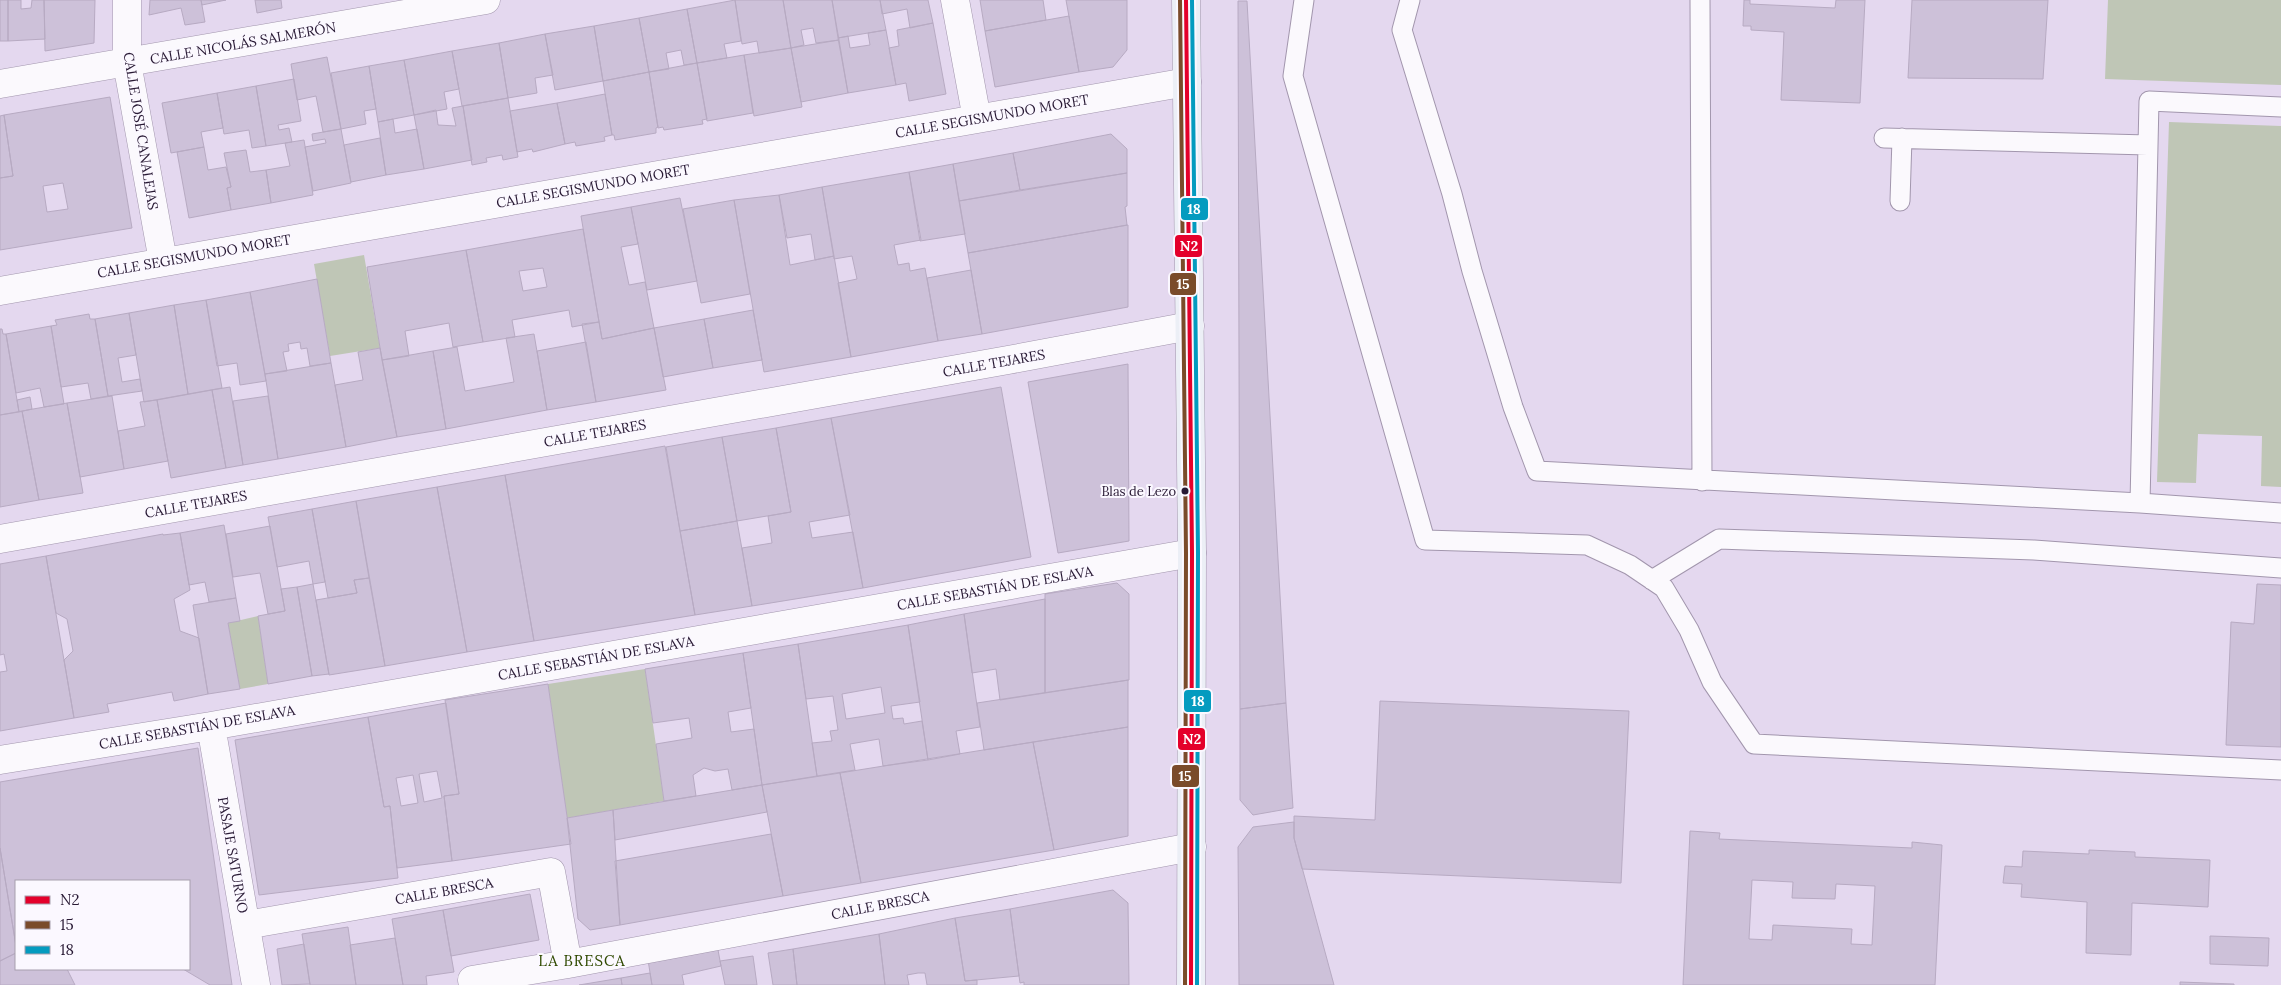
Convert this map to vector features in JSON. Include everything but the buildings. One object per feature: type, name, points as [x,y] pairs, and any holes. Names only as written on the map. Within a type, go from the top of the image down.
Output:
[{"type":"main road","points":[[1186,0],[1192,553],[1191,985]]},
{"type":"street","name":"CALLE JOSÉ CANALEJAS","points":[[127,0],[127,63],[163,261]]},
{"type":"street","name":"CALLE NICOLÁS SALMERÓN","points":[[0,84],[486,0]]},
{"type":"street","points":[[955,0],[977,119]]},
{"type":"street","name":"CALLE SEGISMUNDO MORET","points":[[0,291],[1187,82]]},
{"type":"street","name":"CALLE TEJARES","points":[[0,538],[969,367],[1190,326]]},
{"type":"street","name":"CALLE SEBASTIÁN DE ESLAVA","points":[[0,760],[211,726],[1192,553]]},
{"type":"street","name":"PASAJE SATURNO","points":[[211,726],[256,985]]},
{"type":"street","name":"CALLE BRESCA","points":[[472,980],[568,964],[1192,847]]},
{"type":"street","name":"CALLE BRESCA","points":[[246,925],[551,872],[568,964]]},
{"type":"lane","points":[[1304,0],[1293,76],[1425,540],[1588,545],[1630,564],[1664,588],[1689,630],[1712,682],[1754,744],[2281,770]]},
{"type":"lane","points":[[1410,0],[1402,30],[1452,194],[1472,271],[1513,408],[1537,471],[1702,481],[2140,502],[2281,513]]},
{"type":"lane","points":[[1700,0],[1702,481]]},
{"type":"lane","points":[[2140,502],[2149,101],[2281,107]]},
{"type":"lane","points":[[1900,201],[1893,138],[2148,145]]},
{"type":"lane","points":[[1652,580],[1719,539],[2034,550],[2281,568]]},
{"type":"green space","points":[[2108,0],[2281,0],[2281,85],[2105,79]]},
{"type":"green space","points":[[2169,122],[2281,126],[2281,487],[2261,486],[2262,436],[2198,434],[2196,483],[2157,482]]},
{"type":"green space","points":[[364,255],[380,348],[330,356],[314,264]]},
{"type":"green space","points":[[258,616],[268,684],[240,689],[228,623]]},
{"type":"green space","points":[[645,669],[664,801],[567,818],[548,684]]},
{"type":"transit line","name":"15","points":[[1180,0],[1186,553],[1185,985]]},
{"type":"transit line","name":"N2","points":[[1186,0],[1192,553],[1191,985]]},
{"type":"transit line","name":"18","points":[[1192,0],[1198,553],[1197,985]]},
{"type":"place","name":"Blas de Lezo","points":[[1185,491]]},
{"type":"district","name":"LA BRESCA","points":[[582,961]]}]
